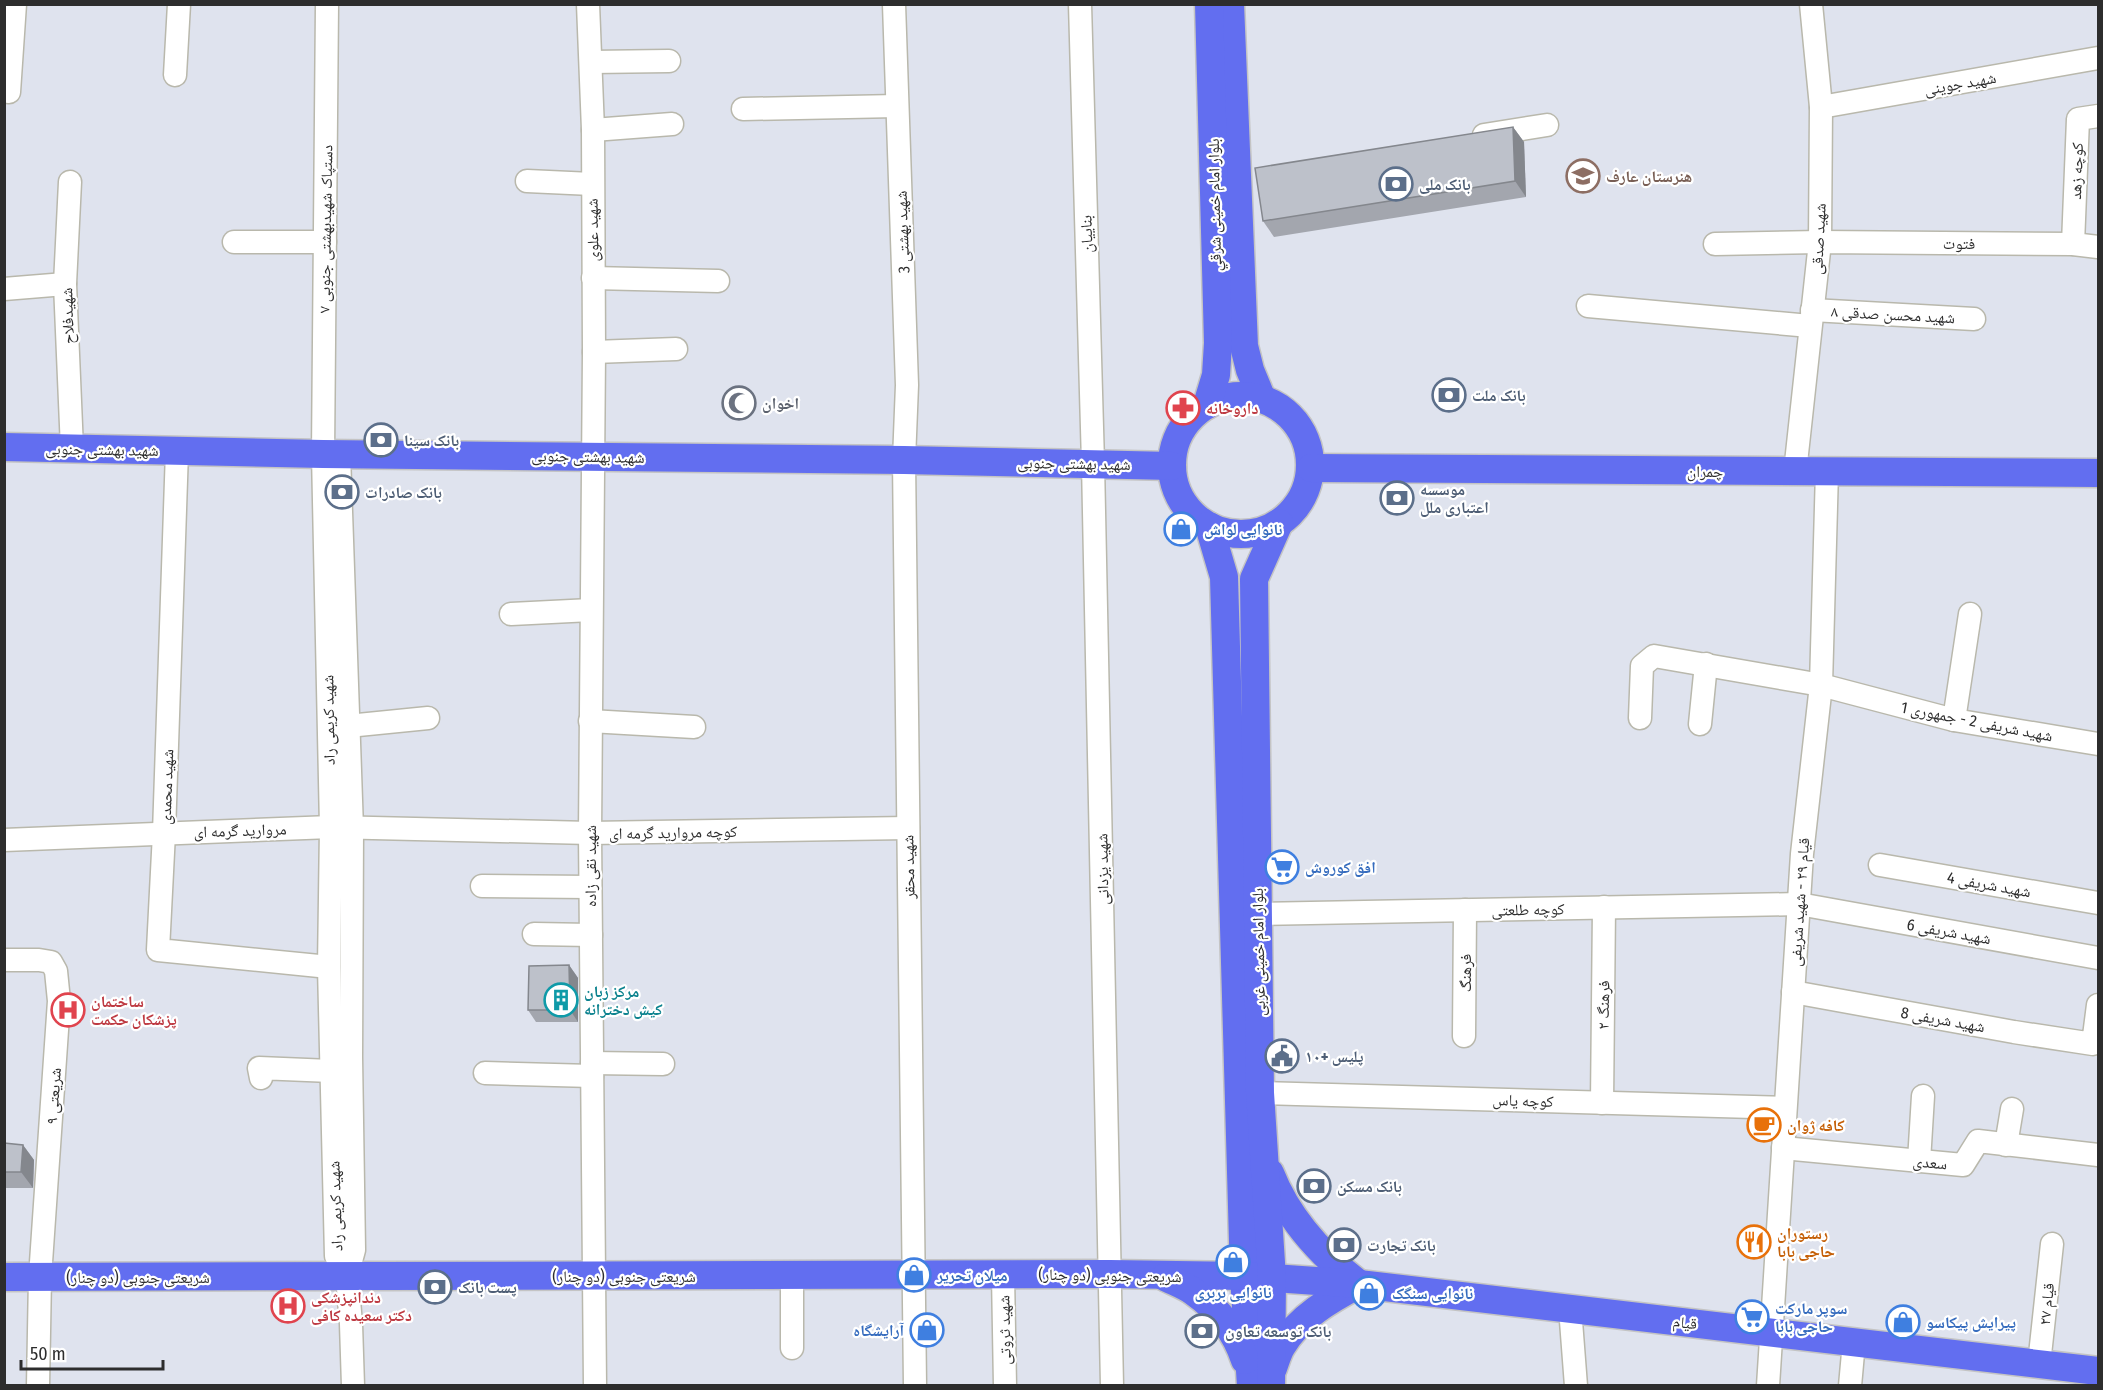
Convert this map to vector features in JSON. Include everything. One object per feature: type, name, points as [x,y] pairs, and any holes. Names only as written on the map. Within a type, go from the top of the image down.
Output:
[{"type":"main road","name":"بلوار امام خمینی شرقي","points":[[1207,405],[1216,375],[1218,344],[1209,4]]},
{"type":"main road","name":"بلوار امام خمینی شرقي","points":[[1230,4],[1246,173],[1244,345],[1250,370],[1262,399]]},
{"type":"main road","points":[[1243,396],[1262,399],[1282,409],[1298,425],[1308,446],[1311,468],[1306,490],[1295,509],[1279,524],[1262,531],[1244,534],[1226,532],[1209,526],[1194,515],[1183,501],[1175,484],[1172,466],[1174,448],[1181,430],[1207,405],[1225,398],[1243,396]]},
{"type":"main road","name":"شهید بهشتی جنوبی","points":[[4,447],[1172,466]]},
{"type":"main road","name":"چمران","points":[[1311,468],[2098,473]]},
{"type":"main road","name":"بلوار امام خمینی غربی","points":[[1258,1277],[1264,1156],[1260,1093],[1254,579],[1279,524]]},
{"type":"main road","name":"بلوار امام خمینی غربی","points":[[1209,526],[1224,577],[1261,1380]]},
{"type":"main road","points":[[1164,1276],[1194,1292],[1220,1315],[1261,1380],[1283,1345],[1305,1320],[1330,1300],[1359,1284],[1311,1241],[1291,1215],[1275,1186],[1264,1156]]},
{"type":"main road","name":"شریعتی جنوبی (دو چنار)","points":[[4,1277],[1110,1274],[1258,1277]]},
{"type":"main road","name":"قیام","points":[[1258,1277],[1359,1284],[2098,1371]]},
{"type":"street","points":[[9,92],[15,4]]},
{"type":"street","points":[[175,75],[179,4]]},
{"type":"street","name":"دستپاک شهیدبهشتی جنوبی ۷","points":[[327,4],[325,242],[331,454]]},
{"type":"street","name":"شهید علوی","points":[[588,4],[593,130],[592,456]]},
{"type":"street","name":"شهید بهشتی 3","points":[[894,4],[907,385],[904,460]]},
{"type":"street","name":"بناییان","points":[[1080,4],[1093,464]]},
{"type":"street","name":"شهید صدقی","points":[[1795,472],[1820,242],[1821,107],[1811,4]]},
{"type":"street","name":"شهید جوینی","points":[[1821,107],[2098,58]]},
{"type":"street","points":[[591,62],[669,61]]},
{"type":"street","points":[[743,109],[897,106]]},
{"type":"street","name":"کوچه زهد","points":[[2073,244],[2078,118],[2098,116]]},
{"type":"street","points":[[593,130],[672,124]]},
{"type":"street","points":[[1464,139],[1547,125]]},
{"type":"street","points":[[527,181],[592,184]]},
{"type":"street","name":"شهیدفلاح","points":[[70,182],[65,284],[72,449]]},
{"type":"street","points":[[234,242],[325,242]]},
{"type":"street","name":"فتوت","points":[[1715,244],[1820,242],[2073,244],[2098,247]]},
{"type":"street","points":[[593,278],[718,281]]},
{"type":"street","points":[[4,289],[65,284]]},
{"type":"street","name":"شهید محسن صدقی ۸","points":[[1588,306],[1811,318],[1974,319]]},
{"type":"street","points":[[594,352],[676,349]]},
{"type":"street","name":"شهید محمدی","points":[[177,451],[158,950],[330,967]]},
{"type":"street","name":"شهید کریمی راد","points":[[331,454],[348,726],[330,967],[331,1071],[336,1256],[347,1276]]},
{"type":"street","name":"شهید کریمی راد","points":[[331,454],[341,828],[351,1057],[354,1250],[347,1276]]},
{"type":"street","name":"شهید نقی زاده","points":[[592,456],[590,887],[594,1386]]},
{"type":"street","name":"شهید محقر","points":[[904,460],[915,1386]]},
{"type":"street","name":"شهید یزدانی","points":[[1093,464],[1112,1386]]},
{"type":"street","name":"قیام ۲۹ - شهید شریفی","points":[[1768,1386],[1798,904],[1821,685],[1827,471]]},
{"type":"street","points":[[511,614],[591,610]]},
{"type":"street","points":[[1954,720],[1970,614]]},
{"type":"street","name":"شهید شریفی 2 - جمهوری 1","points":[[1640,718],[1642,666],[1653,656],[1821,685],[1954,720],[2098,744]]},
{"type":"street","points":[[1700,724],[1706,664]]},
{"type":"street","points":[[348,726],[428,718]]},
{"type":"street","points":[[590,721],[694,727]]},
{"type":"street","name":"مروارید گرمه ای","points":[[4,840],[341,828]]},
{"type":"street","name":"کوچه مروارید گرمه ای","points":[[341,828],[590,833],[908,828]]},
{"type":"street","name":"شهید شریفی 4","points":[[1880,865],[2098,903]]},
{"type":"street","points":[[482,886],[590,887]]},
{"type":"street","name":"کوچه طلعتی","points":[[1257,914],[1798,904]]},
{"type":"street","name":"شهید شریفی 6","points":[[1798,904],[2098,958]]},
{"type":"street","name":"فرهنگ ۲","points":[[1602,1103],[1604,908]]},
{"type":"street","name":"فرهنگ","points":[[1464,1036],[1465,910]]},
{"type":"street","points":[[534,934],[591,935]]},
{"type":"street","name":"شریعتی ۹","points":[[4,960],[31,959],[51,962],[56,970],[59,1001],[40,1277]]},
{"type":"street","name":"شهید شریفی 8","points":[[1793,992],[2093,1044],[2098,1005]]},
{"type":"street","points":[[485,1073],[592,1070],[663,1064]]},
{"type":"street","points":[[261,1078],[259,1068],[331,1071]]},
{"type":"street","name":"کوچه یاس","points":[[1260,1093],[1785,1108]]},
{"type":"street","points":[[1919,1161],[1923,1096]]},
{"type":"street","points":[[2006,1145],[2012,1109]]},
{"type":"street","name":"سعدی","points":[[1783,1148],[1964,1165],[1977,1141],[2098,1155]]},
{"type":"street","name":"قیام ۲۷","points":[[2039,1364],[2052,1244]]},
{"type":"street","points":[[792,1275],[792,1347]]},
{"type":"street","name":"شهید ثروتی","points":[[1003,1275],[1005,1386]]},
{"type":"street","points":[[347,1276],[353,1386]]},
{"type":"street","points":[[38,1386],[40,1277]]},
{"type":"street","points":[[1570,1308],[1576,1386]]},
{"type":"street","points":[[1850,1386],[1854,1342]]},
{"type":"building","name":"بانک ملی","points":[[1513,127],[1515,181],[1263,221],[1255,168]]},
{"type":"building","points":[[569,965],[570,1010],[528,1010],[529,966]]},
{"type":"building","points":[[4,1143],[23,1145],[21,1172],[4,1172]]},
{"type":"place","name":"هنرستان عارف","points":[[1583,176]]},
{"type":"place","name":"بانک ملی","points":[[1396,184]]},
{"type":"place","name":"بانک ملت","points":[[1449,395]]},
{"type":"place","name":"اخوان","points":[[739,403]]},
{"type":"place","name":"داروخانه","points":[[1183,408]]},
{"type":"place","name":"بانک سینا","points":[[381,440]]},
{"type":"place","name":"بانک صادرات","points":[[342,492]]},
{"type":"place","name":"موسسه اعتباری ملل","points":[[1397,498]]},
{"type":"place","name":"نانوایی لواش","points":[[1181,529]]},
{"type":"place","name":"افق کوروش","points":[[1282,867]]},
{"type":"place","name":"مرکز زبان کیش دخترانه","points":[[561,1000]]},
{"type":"place","name":"ساختمان پزشکان حکمت","points":[[68,1010]]},
{"type":"place","name":"پلیس +۱۰","points":[[1282,1056]]},
{"type":"place","name":"کافه ژوان","points":[[1764,1125]]},
{"type":"place","name":"بانک مسکن","points":[[1314,1186]]},
{"type":"place","name":"رستوران حاجی بابا","points":[[1754,1242]]},
{"type":"place","name":"بانک تجارت","points":[[1344,1245]]},
{"type":"place","name":"نانوایی بربری","points":[[1233,1262]]},
{"type":"place","name":"میلان تحریر","points":[[914,1275]]},
{"type":"place","name":"پست بانک","points":[[435,1287]]},
{"type":"place","name":"نانوایی سنگک","points":[[1369,1293]]},
{"type":"place","name":"دندانپزشکی دکتر سعیده کافی","points":[[288,1306]]},
{"type":"place","name":"سوپر مارکت حاجی بابا","points":[[1752,1317]]},
{"type":"place","name":"پیرایش پیکاسو","points":[[1903,1322]]},
{"type":"place","name":"آرایشگاه","points":[[927,1330]]},
{"type":"place","name":"بانک توسعه تعاون","points":[[1202,1331]]}]
